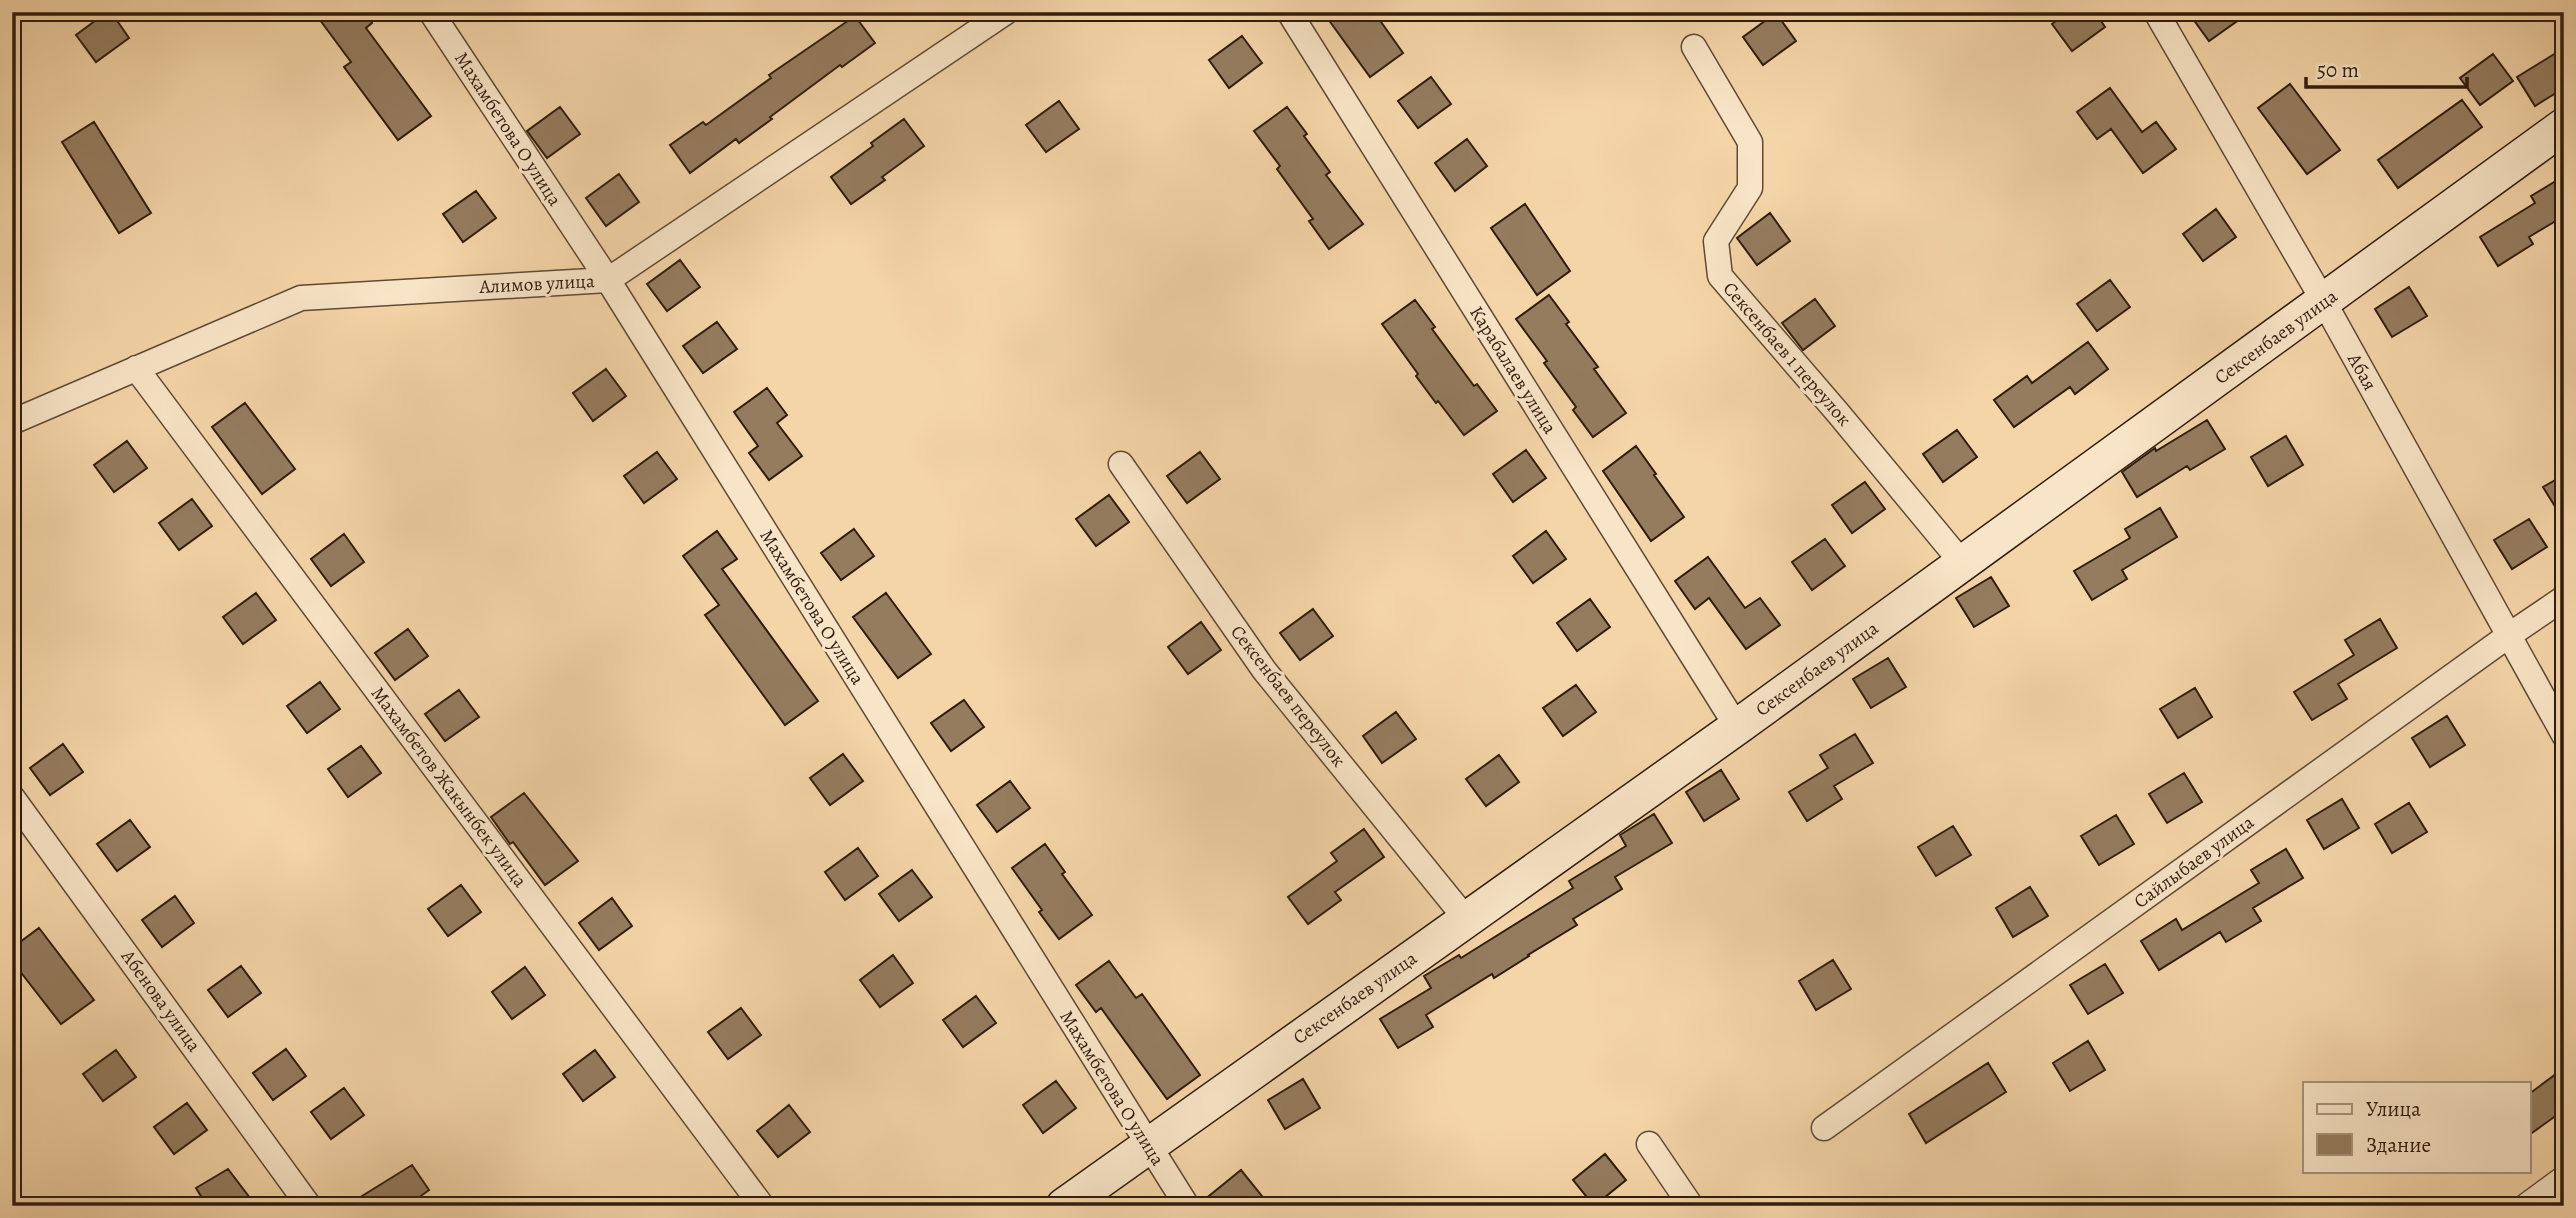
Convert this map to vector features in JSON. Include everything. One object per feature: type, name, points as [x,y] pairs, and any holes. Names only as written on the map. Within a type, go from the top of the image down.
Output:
[{"type":"street","name":"Алимов улица","points":[[12,422],[300,298],[608,280],[1006,12]]},
{"type":"street","name":"Карабалаев улица","points":[[1289,12],[1737,727]]},
{"type":"street","name":"Абая","points":[[2156,12],[2324,302],[2564,735]]},
{"type":"street","name":"Махамбетова О улица","points":[[440,15],[1187,1206]]},
{"type":"street","name":"Сексенбаев 1 переулок","points":[[1694,47],[1750,142],[1750,188],[1716,241],[1720,276],[1963,564]]},
{"type":"street","name":"Сексенбаев улица","points":[[1064,1206],[1737,727],[2564,126]]},
{"type":"street","name":"Махамбетов Жакынбек улица","points":[[136,368],[762,1206]]},
{"type":"street","name":"Сексенбаев переулок","points":[[1121,464],[1264,670],[1466,919]]},
{"type":"street","name":"Сайлыбаев улица","points":[[1824,1128],[2564,598]]},
{"type":"street","name":"Абенова улица","points":[[12,797],[309,1206]]},
{"type":"street","points":[[1649,1144],[1691,1206]]},
{"type":"street","points":[[2526,1206],[2564,1178]]},
{"type":"building","points":[[107,12],[111,12],[129,38],[96,62],[76,35]]},
{"type":"building","points":[[330,12],[365,12],[372,23],[366,28],[431,116],[398,140],[344,67],[351,62],[320,20]]},
{"type":"building","points":[[1323,12],[1374,12],[1403,53],[1370,77]]},
{"type":"building","points":[[2068,12],[2095,12],[2105,27],[2072,51],[2052,24]]},
{"type":"building","points":[[2188,12],[2250,12],[2209,41]]},
{"type":"building","points":[[1776,13],[1796,41],[1763,65],[1743,37]]},
{"type":"building","points":[[855,16],[875,43],[842,67],[840,65],[739,143],[736,139],[690,173],[670,145],[703,122],[706,125],[771,78],[769,75]]},
{"type":"building","points":[[1242,36],[1262,63],[1229,88],[1209,60]]},
{"type":"building","points":[[2564,48],[2564,88],[2535,106],[2517,77]]},
{"type":"building","points":[[2493,54],[2513,81],[2480,105],[2460,78]]},
{"type":"building","points":[[1431,77],[1451,104],[1418,128],[1398,101]]},
{"type":"building","points":[[2290,84],[2340,150],[2307,174],[2258,108]]},
{"type":"building","points":[[2110,88],[2142,132],[2156,122],[2176,149],[2143,173],[2111,129],[2097,139],[2077,112]]},
{"type":"building","points":[[2462,100],[2482,127],[2398,188],[2378,160]]},
{"type":"building","points":[[1059,101],[1079,129],[1046,152],[1026,125]]},
{"type":"building","points":[[560,107],[580,134],[547,158],[527,131]]},
{"type":"building","points":[[1287,107],[1330,172],[1326,175],[1363,224],[1329,249],[1309,221],[1313,219],[1277,169],[1280,166],[1254,131]]},
{"type":"building","points":[[904,119],[924,146],[882,177],[885,180],[851,204],[831,177]]},
{"type":"building","points":[[94,122],[151,213],[119,233],[62,142]]},
{"type":"building","points":[[1467,139],[1487,166],[1455,191],[1435,163]]},
{"type":"building","points":[[619,174],[639,202],[606,226],[586,198]]},
{"type":"building","points":[[2564,176],[2564,216],[2529,237],[2533,244],[2498,266],[2480,237],[2535,203],[2531,196]]},
{"type":"building","points":[[476,191],[496,218],[463,242],[443,214]]},
{"type":"building","points":[[1525,204],[1570,271],[1537,295],[1491,228]]},
{"type":"building","points":[[2216,209],[2236,237],[2203,261],[2183,234]]},
{"type":"building","points":[[1770,213],[1790,241],[1757,265],[1737,238]]},
{"type":"building","points":[[680,260],[700,287],[667,311],[647,284]]},
{"type":"building","points":[[2110,280],[2130,307],[2097,331],[2077,304]]},
{"type":"building","points":[[2409,287],[2427,316],[2392,337],[2375,309]]},
{"type":"building","points":[[1549,295],[1569,322],[1566,324],[1598,367],[1594,369],[1626,413],[1593,437],[1573,410],[1576,407],[1544,363],[1547,361],[1516,319]]},
{"type":"building","points":[[1815,299],[1835,326],[1803,350],[1782,323]]},
{"type":"building","points":[[1415,300],[1435,327],[1432,329],[1474,386],[1477,384],[1497,411],[1464,435],[1416,376],[1418,374],[1382,324]]},
{"type":"building","points":[[717,322],[737,349],[703,373],[683,346]]},
{"type":"building","points":[[2088,342],[2108,369],[2075,394],[2070,387],[2014,427],[1994,400],[2027,376],[2032,383]]},
{"type":"building","points":[[606,369],[626,396],[593,421],[573,393]]},
{"type":"building","points":[[767,388],[787,415],[777,423],[802,456],[769,480],[749,453],[758,446],[734,412]]},
{"type":"building","points":[[245,403],[295,469],[262,494],[212,427]]},
{"type":"building","points":[[2207,420],[2225,449],[2190,470],[2187,466],[2137,497],[2122,472],[2155,448],[2156,451]]},
{"type":"building","points":[[1957,430],[1977,457],[1943,482],[1923,454]]},
{"type":"building","points":[[2286,436],[2303,465],[2268,486],[2251,457]]},
{"type":"building","points":[[127,441],[147,468],[114,492],[94,465]]},
{"type":"building","points":[[1636,446],[1684,517],[1651,541],[1603,471]]},
{"type":"building","points":[[1526,450],[1546,478],[1513,502],[1493,474]]},
{"type":"building","points":[[657,452],[677,479],[644,503],[624,476]]},
{"type":"building","points":[[1200,452],[1220,479],[1187,503],[1167,476]]},
{"type":"building","points":[[2564,475],[2564,521],[2543,487]]},
{"type":"building","points":[[1865,482],[1885,509],[1852,533],[1832,505]]},
{"type":"building","points":[[1109,495],[1129,522],[1096,546],[1076,519]]},
{"type":"building","points":[[192,499],[212,526],[179,550],[159,523]]},
{"type":"building","points":[[2160,508],[2177,537],[2122,570],[2127,579],[2092,600],[2074,571],[2130,538],[2125,529]]},
{"type":"building","points":[[2529,519],[2547,547],[2512,569],[2494,540]]},
{"type":"building","points":[[854,529],[874,556],[841,580],[821,553]]},
{"type":"building","points":[[717,531],[737,559],[722,569],[818,701],[785,725],[705,615],[719,605],[683,556]]},
{"type":"building","points":[[1546,531],[1566,559],[1533,583],[1513,556]]},
{"type":"building","points":[[344,534],[364,562],[331,586],[311,559]]},
{"type":"building","points":[[1825,539],[1845,566],[1812,590],[1792,562]]},
{"type":"building","points":[[1708,557],[1745,608],[1760,598],[1780,625],[1746,649],[1709,598],[1695,609],[1675,581]]},
{"type":"building","points":[[1991,577],[2009,606],[1974,627],[1956,598]]},
{"type":"building","points":[[256,593],[276,620],[243,644],[223,617]]},
{"type":"building","points":[[886,593],[931,654],[898,678],[853,617]]},
{"type":"building","points":[[1590,599],[1610,627],[1577,651],[1557,623]]},
{"type":"building","points":[[1313,609],[1333,636],[1300,660],[1280,633]]},
{"type":"building","points":[[2380,619],[2397,648],[2338,684],[2347,699],[2312,720],[2294,692],[2354,655],[2345,640]]},
{"type":"building","points":[[1201,622],[1221,650],[1188,674],[1168,647]]},
{"type":"building","points":[[408,629],[428,656],[395,680],[375,653]]},
{"type":"building","points":[[1888,658],[1906,687],[1871,708],[1853,679]]},
{"type":"building","points":[[320,682],[340,709],[307,733],[287,706]]},
{"type":"building","points":[[1576,685],[1596,712],[1563,736],[1543,708]]},
{"type":"building","points":[[2195,688],[2212,717],[2178,738],[2160,709]]},
{"type":"building","points":[[459,690],[479,717],[445,741],[425,714]]},
{"type":"building","points":[[964,700],[984,727],[951,751],[931,723]]},
{"type":"building","points":[[1396,712],[1416,739],[1382,763],[1363,736]]},
{"type":"building","points":[[2447,716],[2465,745],[2430,767],[2412,738]]},
{"type":"building","points":[[1855,734],[1873,763],[1834,786],[1842,799],[1807,821],[1789,792],[1828,768],[1820,755]]},
{"type":"building","points":[[63,744],[83,772],[50,795],[30,768]]},
{"type":"building","points":[[361,746],[381,773],[348,797],[328,769]]},
{"type":"building","points":[[843,754],[863,781],[830,805],[810,778]]},
{"type":"building","points":[[1499,755],[1519,782],[1486,806],[1466,779]]},
{"type":"building","points":[[1721,770],[1739,799],[1704,821],[1686,792]]},
{"type":"building","points":[[2184,773],[2202,802],[2167,823],[2149,794]]},
{"type":"building","points":[[1010,781],[1030,808],[997,832],[977,805]]},
{"type":"building","points":[[524,793],[578,861],[545,885],[491,817]]},
{"type":"building","points":[[2342,799],[2359,828],[2324,849],[2307,820]]},
{"type":"building","points":[[2409,803],[2427,832],[2392,853],[2375,824]]},
{"type":"building","points":[[1654,814],[1672,843],[1615,877],[1622,889],[1573,919],[1577,925],[1529,956],[1494,978],[1492,974],[1426,1015],[1433,1027],[1398,1048],[1380,1019],[1431,988],[1424,976],[1459,955],[1461,958],[1573,888],[1569,881],[1626,846],[1620,835]]},
{"type":"building","points":[[2116,815],[2134,844],[2099,865],[2081,836]]},
{"type":"building","points":[[130,820],[150,847],[117,871],[97,844]]},
{"type":"building","points":[[1953,826],[1971,855],[1936,876],[1918,847]]},
{"type":"building","points":[[1364,829],[1384,857],[1335,892],[1341,900],[1308,924],[1288,897],[1337,861],[1331,853]]},
{"type":"building","points":[[1045,844],[1065,872],[1062,874],[1092,915],[1059,939],[1012,868]]},
{"type":"building","points":[[858,848],[878,876],[845,900],[825,872]]},
{"type":"building","points":[[2286,849],[2303,878],[2253,908],[2261,921],[2226,942],[2220,932],[2159,970],[2141,941],[2176,919],[2182,930],[2259,883],[2251,870]]},
{"type":"building","points":[[912,870],[932,897],[899,921],[879,894]]},
{"type":"building","points":[[461,885],[481,912],[448,936],[428,909]]},
{"type":"building","points":[[2030,887],[2048,916],[2013,937],[1996,908]]},
{"type":"building","points":[[175,896],[194,923],[162,947],[142,920]]},
{"type":"building","points":[[612,898],[632,926],[599,950],[579,923]]},
{"type":"building","points":[[39,928],[94,1000],[61,1024],[12,961],[12,948]]},
{"type":"building","points":[[893,955],[913,983],[880,1007],[860,980]]},
{"type":"building","points":[[1833,960],[1851,989],[1816,1010],[1799,981]]},
{"type":"building","points":[[1109,961],[1136,998],[1142,994],[1200,1075],[1167,1099],[1101,1008],[1096,1012],[1076,985]]},
{"type":"building","points":[[2105,964],[2123,993],[2088,1014],[2070,985]]},
{"type":"building","points":[[241,966],[261,993],[228,1017],[208,990]]},
{"type":"building","points":[[525,967],[545,995],[512,1019],[492,992]]},
{"type":"building","points":[[976,996],[996,1023],[963,1047],[943,1020]]},
{"type":"building","points":[[741,1008],[761,1035],[728,1059],[708,1032]]},
{"type":"building","points":[[2088,1041],[2105,1070],[2070,1091],[2053,1063]]},
{"type":"building","points":[[286,1049],[306,1076],[273,1100],[253,1073]]},
{"type":"building","points":[[116,1050],[136,1077],[103,1101],[83,1074]]},
{"type":"building","points":[[595,1050],[615,1077],[583,1101],[563,1074]]},
{"type":"building","points":[[1988,1063],[2006,1092],[1926,1143],[1909,1114]]},
{"type":"building","points":[[2556,1074],[2564,1086],[2564,1110],[2530,1134],[2530,1093]]},
{"type":"building","points":[[1303,1079],[1320,1108],[1285,1129],[1268,1100]]},
{"type":"building","points":[[1056,1081],[1076,1108],[1043,1133],[1023,1105]]},
{"type":"building","points":[[344,1088],[364,1115],[331,1139],[311,1112]]},
{"type":"building","points":[[187,1103],[207,1130],[174,1154],[154,1127]]},
{"type":"building","points":[[789,1105],[810,1132],[778,1157],[757,1131]]},
{"type":"building","points":[[1605,1154],[1626,1180],[1594,1206],[1573,1180]]},
{"type":"building","points":[[412,1165],[429,1190],[407,1206],[346,1206]]},
{"type":"building","points":[[228,1169],[256,1206],[207,1206],[196,1188]]},
{"type":"building","points":[[1241,1170],[1262,1196],[1250,1206],[1217,1206],[1209,1196]]}]
